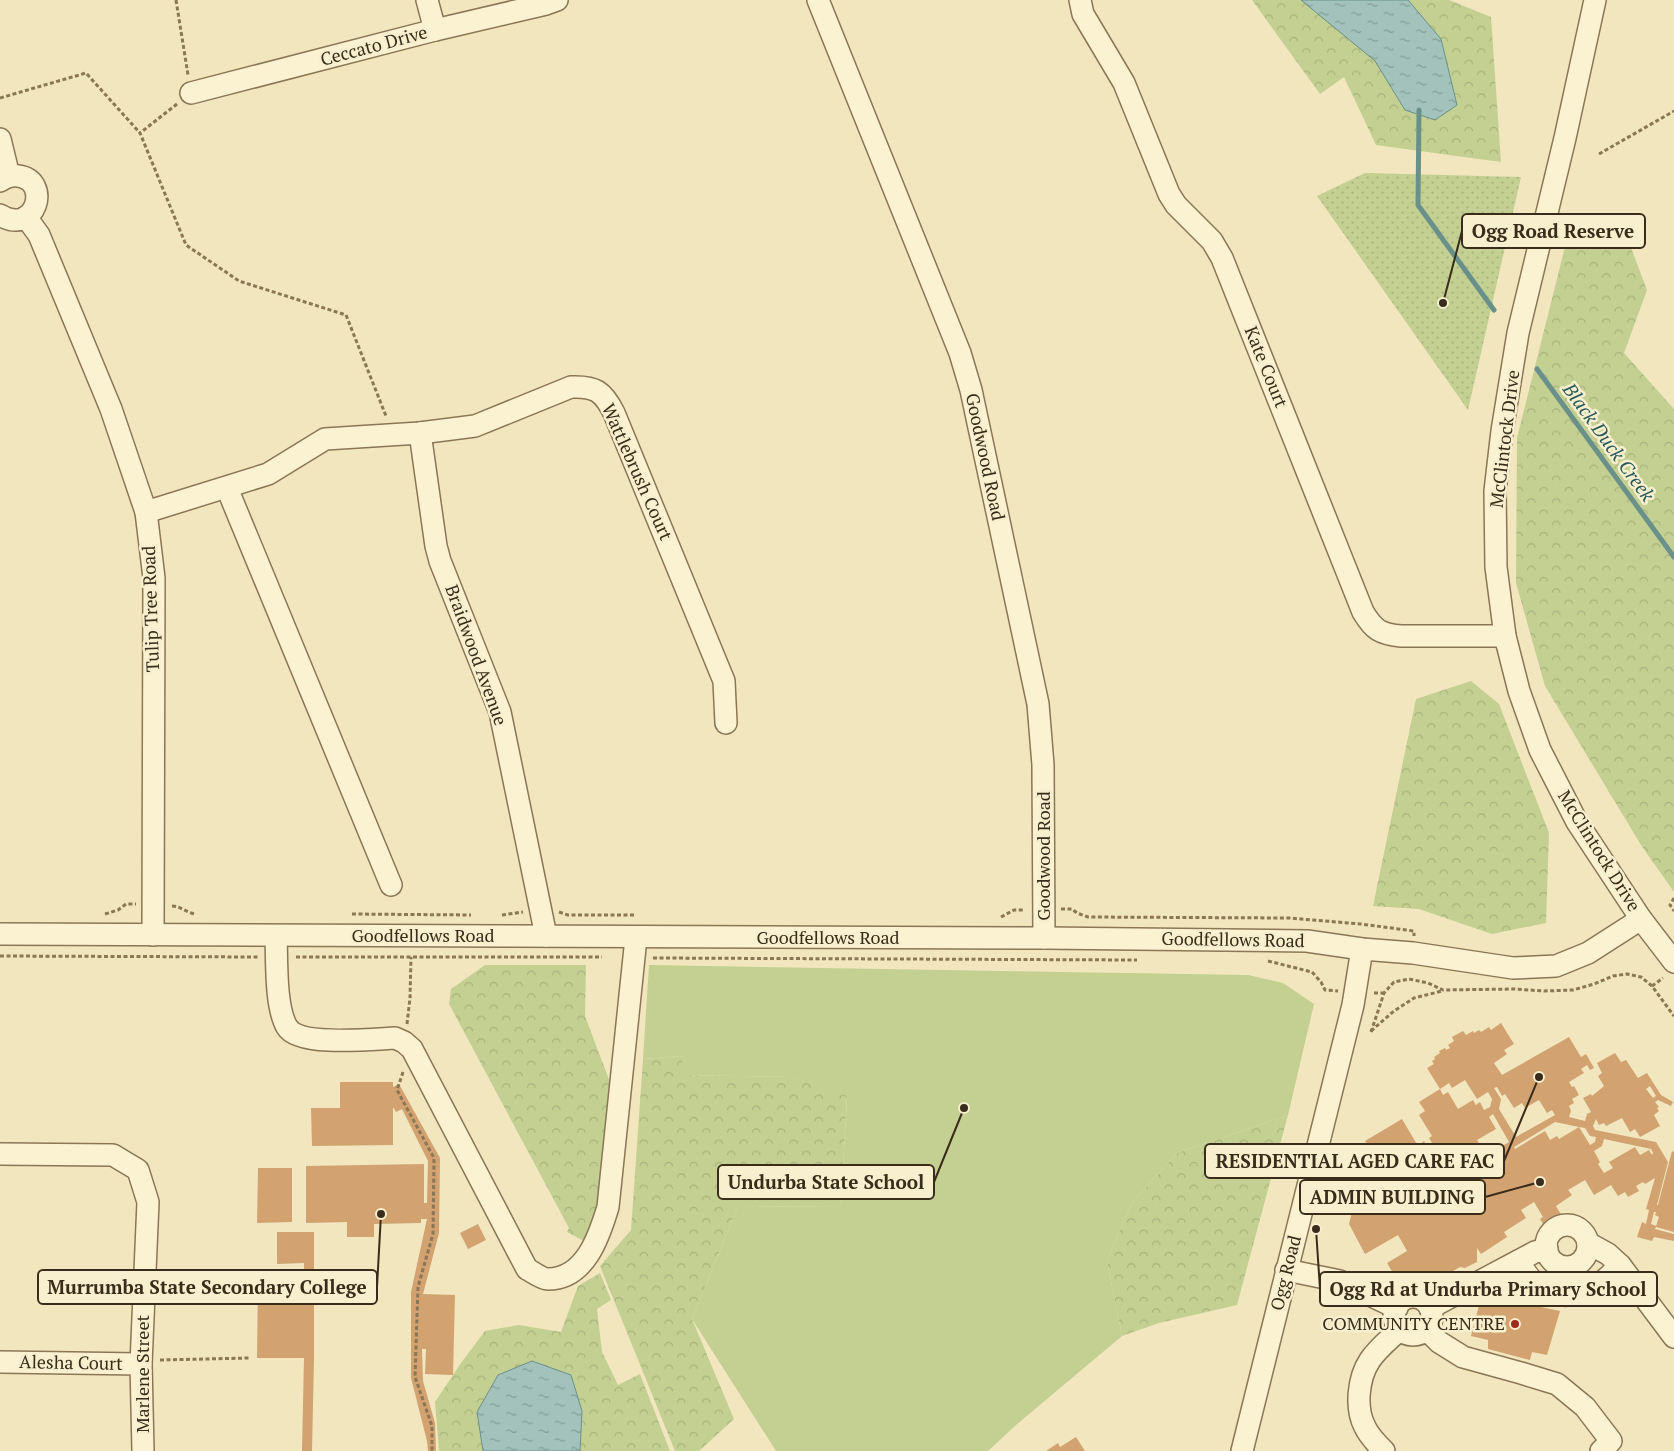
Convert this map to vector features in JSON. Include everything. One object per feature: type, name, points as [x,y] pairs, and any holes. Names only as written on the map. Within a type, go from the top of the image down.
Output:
[{"type":"street","points":[[427,0],[435,30]]},
{"type":"street","name":"Ceccato Drive","points":[[191,93],[557,0]]},
{"type":"street","name":"Goodwood Road","points":[[818,0],[960,353],[971,390],[1038,704],[1043,765],[1044,938]]},
{"type":"street","name":"Kate Court","points":[[1080,0],[1083,14],[1124,83],[1169,194],[1176,205],[1212,241],[1222,258],[1363,612],[1372,626],[1386,635],[1505,636]]},
{"type":"street","name":"McClintock Drive","points":[[1595,0],[1565,138],[1518,333],[1502,431],[1496,491],[1496,567],[1505,636],[1518,691],[1540,750],[1577,822],[1642,919],[1674,962]]},
{"type":"street","points":[[0,139],[4,179],[23,176],[34,186],[37,199],[32,212],[26,217],[12,220],[0,215]]},
{"type":"street","name":"Tulip Tree Road","points":[[26,217],[38,235],[111,409],[146,512],[154,578],[153,934]]},
{"type":"street","name":"Wattlebrush Court","points":[[146,512],[268,474],[325,439],[394,436],[475,426],[570,387],[585,387],[599,392],[608,401],[614,413],[724,681],[726,723]]},
{"type":"street","name":"Braidwood Avenue","points":[[420,433],[436,546],[440,561],[500,712],[546,936]]},
{"type":"street","points":[[226,488],[391,885]]},
{"type":"street","name":"Goodfellows Road","points":[[0,934],[546,936],[635,948],[1044,938],[1307,941],[1514,968],[1556,966],[1588,953],[1642,919]]},
{"type":"street","points":[[276,936],[278,990],[282,1016],[288,1030],[300,1037],[336,1040],[395,1038],[404,1042],[412,1049],[527,1270],[546,1279],[570,1275],[588,1256],[601,1232],[608,1207],[635,948]]},
{"type":"street","name":"Ogg Road","points":[[1242,1451],[1356,992],[1362,949]]},
{"type":"street","name":"Marlene Street","points":[[0,1154],[113,1155],[138,1170],[148,1202],[142,1364],[143,1451]]},
{"type":"street","points":[[1430,1308],[1535,1252],[1547,1249],[1554,1262],[1567,1267],[1580,1262],[1588,1250],[1588,1243],[1608,1254],[1620,1265],[1674,1337]]},
{"type":"street","points":[[1519,1261],[1525,1274],[1538,1288],[1555,1294],[1570,1294],[1590,1290],[1604,1281],[1620,1265]]},
{"type":"street","points":[[1286,1270],[1340,1281],[1397,1308]]},
{"type":"street","points":[[1416,1298],[1426,1303],[1430,1308],[1431,1320],[1426,1329],[1420,1334],[1407,1334],[1400,1330],[1395,1322],[1394,1316],[1397,1308],[1403,1300],[1416,1298]]},
{"type":"street","points":[[1426,1329],[1439,1342],[1463,1357],[1521,1372],[1557,1384],[1585,1407],[1611,1448]]},
{"type":"street","points":[[1384,1451],[1364,1426],[1361,1416],[1361,1383],[1370,1361],[1400,1330]]},
{"type":"street","name":"Alesha Court","points":[[0,1362],[142,1364]]},
{"type":"path","points":[[140,133],[191,93],[176,0]]},
{"type":"path","points":[[0,98],[86,73],[140,133],[186,245],[239,281],[346,314],[394,436]]},
{"type":"path","points":[[1599,154],[1674,111]]},
{"type":"path","points":[[1674,898],[1670,905],[1674,911]]},
{"type":"path","points":[[635,948],[1139,960]]},
{"type":"path","points":[[0,956],[605,957]]},
{"type":"path","points":[[411,957],[410,998],[404,1042],[396,1059],[403,1072],[397,1090],[434,1158],[433,1234],[418,1287],[415,1377],[432,1426],[432,1451]]},
{"type":"path","points":[[1267,960],[1312,972],[1325,990],[1384,993]]},
{"type":"path","points":[[1443,990],[1428,983],[1409,979],[1394,982],[1384,993],[1370,1032],[1394,1010],[1414,998],[1443,990],[1514,989],[1544,992],[1573,990],[1613,976],[1627,974],[1641,977],[1652,986],[1674,1016]]},
{"type":"path","points":[[142,1364],[161,1359],[250,1358]]},
{"type":"green space","points":[[1252,0],[1449,0],[1491,17],[1501,162],[1376,145],[1344,77],[1320,94]]},
{"type":"green space","points":[[1365,173],[1521,177],[1468,410],[1317,196]]},
{"type":"green space","points":[[1583,221],[1625,232],[1647,290],[1624,353],[1674,409],[1674,892],[1641,845],[1545,686],[1516,583],[1517,438],[1571,223]]},
{"type":"green space","points":[[1471,681],[1499,704],[1549,833],[1546,923],[1492,934],[1419,909],[1373,906],[1416,699]]},
{"type":"green space","points":[[485,965],[586,965],[585,1016],[611,1085],[601,1209],[584,1241],[567,1232],[569,1228],[449,1004],[451,989]]},
{"type":"green space","points":[[649,965],[1248,975],[1283,983],[1314,1004],[1288,1115],[1177,1153],[1131,1204],[1107,1261],[1122,1336],[988,1451],[776,1451],[692,1319],[738,1206],[841,1207],[847,1096],[793,1077],[683,1075],[682,1056],[643,1059]]},
{"type":"green space","points":[[683,1056],[684,1075],[793,1077],[847,1095],[841,1207],[738,1206],[692,1319],[734,1419],[699,1451],[675,1451],[600,1266],[631,1230],[643,1059]]},
{"type":"green space","points":[[1288,1115],[1237,1305],[1159,1323],[1122,1336],[1107,1261],[1131,1204],[1177,1153]]},
{"type":"green space","points":[[600,1273],[611,1300],[597,1309],[602,1352],[618,1385],[640,1374],[670,1451],[580,1451],[582,1411],[498,1375],[477,1412],[483,1451],[439,1451],[435,1402],[485,1331],[519,1325],[561,1332],[578,1286]]},
{"type":"water","points":[[1301,0],[1408,0],[1441,39],[1457,105],[1435,120],[1405,110],[1375,61]]},
{"type":"water","points":[[532,1361],[571,1375],[582,1411],[580,1451],[483,1451],[477,1412],[498,1375]]},
{"type":"building","points":[[1501,1023],[1514,1044],[1504,1050],[1507,1054],[1494,1063],[1502,1075],[1569,1037],[1581,1057],[1586,1054],[1594,1068],[1590,1070],[1587,1065],[1581,1069],[1584,1073],[1569,1082],[1572,1087],[1574,1086],[1579,1095],[1572,1099],[1574,1103],[1569,1106],[1571,1111],[1569,1117],[1585,1121],[1587,1114],[1591,1112],[1583,1098],[1591,1094],[1592,1096],[1604,1086],[1598,1076],[1602,1073],[1597,1063],[1615,1053],[1621,1062],[1626,1060],[1638,1078],[1647,1073],[1661,1095],[1673,1102],[1671,1106],[1658,1100],[1655,1102],[1659,1107],[1657,1108],[1659,1111],[1654,1115],[1660,1126],[1640,1137],[1635,1129],[1630,1132],[1622,1118],[1606,1126],[1604,1123],[1599,1125],[1596,1119],[1593,1126],[1595,1130],[1656,1142],[1668,1162],[1657,1205],[1672,1151],[1674,1152],[1674,1232],[1656,1227],[1655,1229],[1674,1234],[1674,1241],[1654,1237],[1652,1241],[1637,1237],[1642,1222],[1646,1224],[1649,1210],[1646,1209],[1655,1178],[1645,1184],[1643,1182],[1636,1186],[1639,1191],[1628,1197],[1625,1192],[1618,1196],[1611,1185],[1594,1195],[1585,1180],[1568,1190],[1572,1195],[1556,1206],[1565,1222],[1548,1232],[1540,1219],[1543,1217],[1534,1202],[1521,1210],[1526,1218],[1504,1232],[1507,1237],[1481,1254],[1477,1248],[1477,1262],[1465,1268],[1460,1267],[1436,1281],[1433,1276],[1426,1281],[1419,1272],[1399,1283],[1387,1263],[1407,1251],[1398,1235],[1365,1254],[1349,1224],[1353,1208],[1375,1196],[1362,1174],[1365,1164],[1361,1156],[1371,1150],[1365,1141],[1402,1119],[1418,1146],[1424,1141],[1444,1173],[1436,1177],[1447,1195],[1491,1169],[1493,1157],[1491,1153],[1509,1142],[1493,1114],[1489,1117],[1496,1129],[1477,1140],[1485,1154],[1480,1157],[1485,1165],[1467,1173],[1469,1175],[1464,1178],[1459,1169],[1454,1172],[1441,1151],[1438,1153],[1429,1138],[1432,1136],[1419,1115],[1425,1111],[1419,1102],[1440,1089],[1427,1068],[1434,1064],[1432,1061],[1440,1053],[1439,1051],[1450,1048],[1448,1045],[1454,1041],[1452,1037],[1463,1031],[1466,1035],[1473,1031],[1474,1033],[1479,1030],[1481,1032],[1489,1027],[1491,1030]],"holes":[[[1465,1080],[1477,1099],[1488,1092],[1492,1099],[1490,1107],[1484,1110],[1480,1102],[1476,1105],[1473,1100],[1458,1109],[1448,1092],[1443,1095],[1440,1089],[1449,1083],[1452,1088]],[[1650,1086],[1656,1096],[1653,1098],[1646,1089]],[[1497,1087],[1502,1096],[1505,1094],[1514,1108],[1522,1103],[1525,1108],[1539,1100],[1547,1113],[1552,1110],[1555,1115],[1516,1137],[1499,1109],[1501,1099],[1494,1088]],[[1555,1122],[1579,1127],[1559,1139],[1557,1136],[1550,1140],[1545,1131],[1515,1149],[1514,1147]],[[1579,1127],[1585,1128],[1590,1136],[1596,1137],[1595,1142],[1590,1145]],[[1604,1139],[1651,1149],[1653,1153],[1652,1155],[1649,1150],[1640,1155],[1635,1147],[1609,1162],[1613,1168],[1604,1173],[1598,1164],[1600,1162],[1594,1151],[1602,1146]],[[1654,1212],[1659,1217],[1656,1226],[1651,1224]]]},
{"type":"building","points":[[340,1082],[393,1082],[393,1087],[399,1084],[440,1158],[439,1233],[423,1294],[455,1295],[453,1375],[425,1374],[426,1349],[422,1349],[423,1381],[435,1423],[436,1451],[428,1451],[411,1378],[411,1292],[427,1219],[421,1219],[421,1223],[374,1224],[374,1237],[347,1237],[347,1222],[306,1223],[306,1166],[424,1164],[424,1203],[427,1203],[428,1161],[402,1109],[396,1112],[393,1107],[393,1145],[312,1146],[311,1108],[340,1108]]},
{"type":"building","points":[[258,1168],[292,1168],[292,1222],[257,1223]]},
{"type":"building","points":[[478,1224],[486,1240],[468,1249],[460,1233]]},
{"type":"building","points":[[277,1232],[314,1232],[312,1451],[302,1451],[304,1358],[257,1358],[258,1274],[304,1274],[304,1263],[277,1264]]},
{"type":"building","name":"COMMUNITY CENTRE","points":[[1482,1294],[1560,1311],[1547,1355],[1532,1352],[1530,1360],[1488,1349],[1488,1340],[1471,1336]]},
{"type":"building","points":[[1076,1437],[1085,1451],[1046,1451],[1058,1443],[1060,1447]]},
{"type":"waterway","name":"Black Duck Creek","points":[[1419,110],[1418,205],[1494,310]]},
{"type":"waterway","name":"Black Duck Creek","points":[[1537,369],[1674,557]]},
{"type":"place","name":"Ogg Road Reserve","points":[[1443,303]]},
{"type":"place","name":"RESIDENTIAL AGED CARE FAC","points":[[1539,1077]]},
{"type":"place","name":"Undurba State School","points":[[964,1108]]},
{"type":"place","name":"ADMIN BUILDING","points":[[1540,1182]]},
{"type":"place","name":"Murrumba State Secondary College","points":[[381,1214]]},
{"type":"place","name":"Ogg Rd at Undurba Primary School","points":[[1316,1229]]},
{"type":"place","name":"COMMUNITY CENTRE","points":[[1515,1324]]}]
